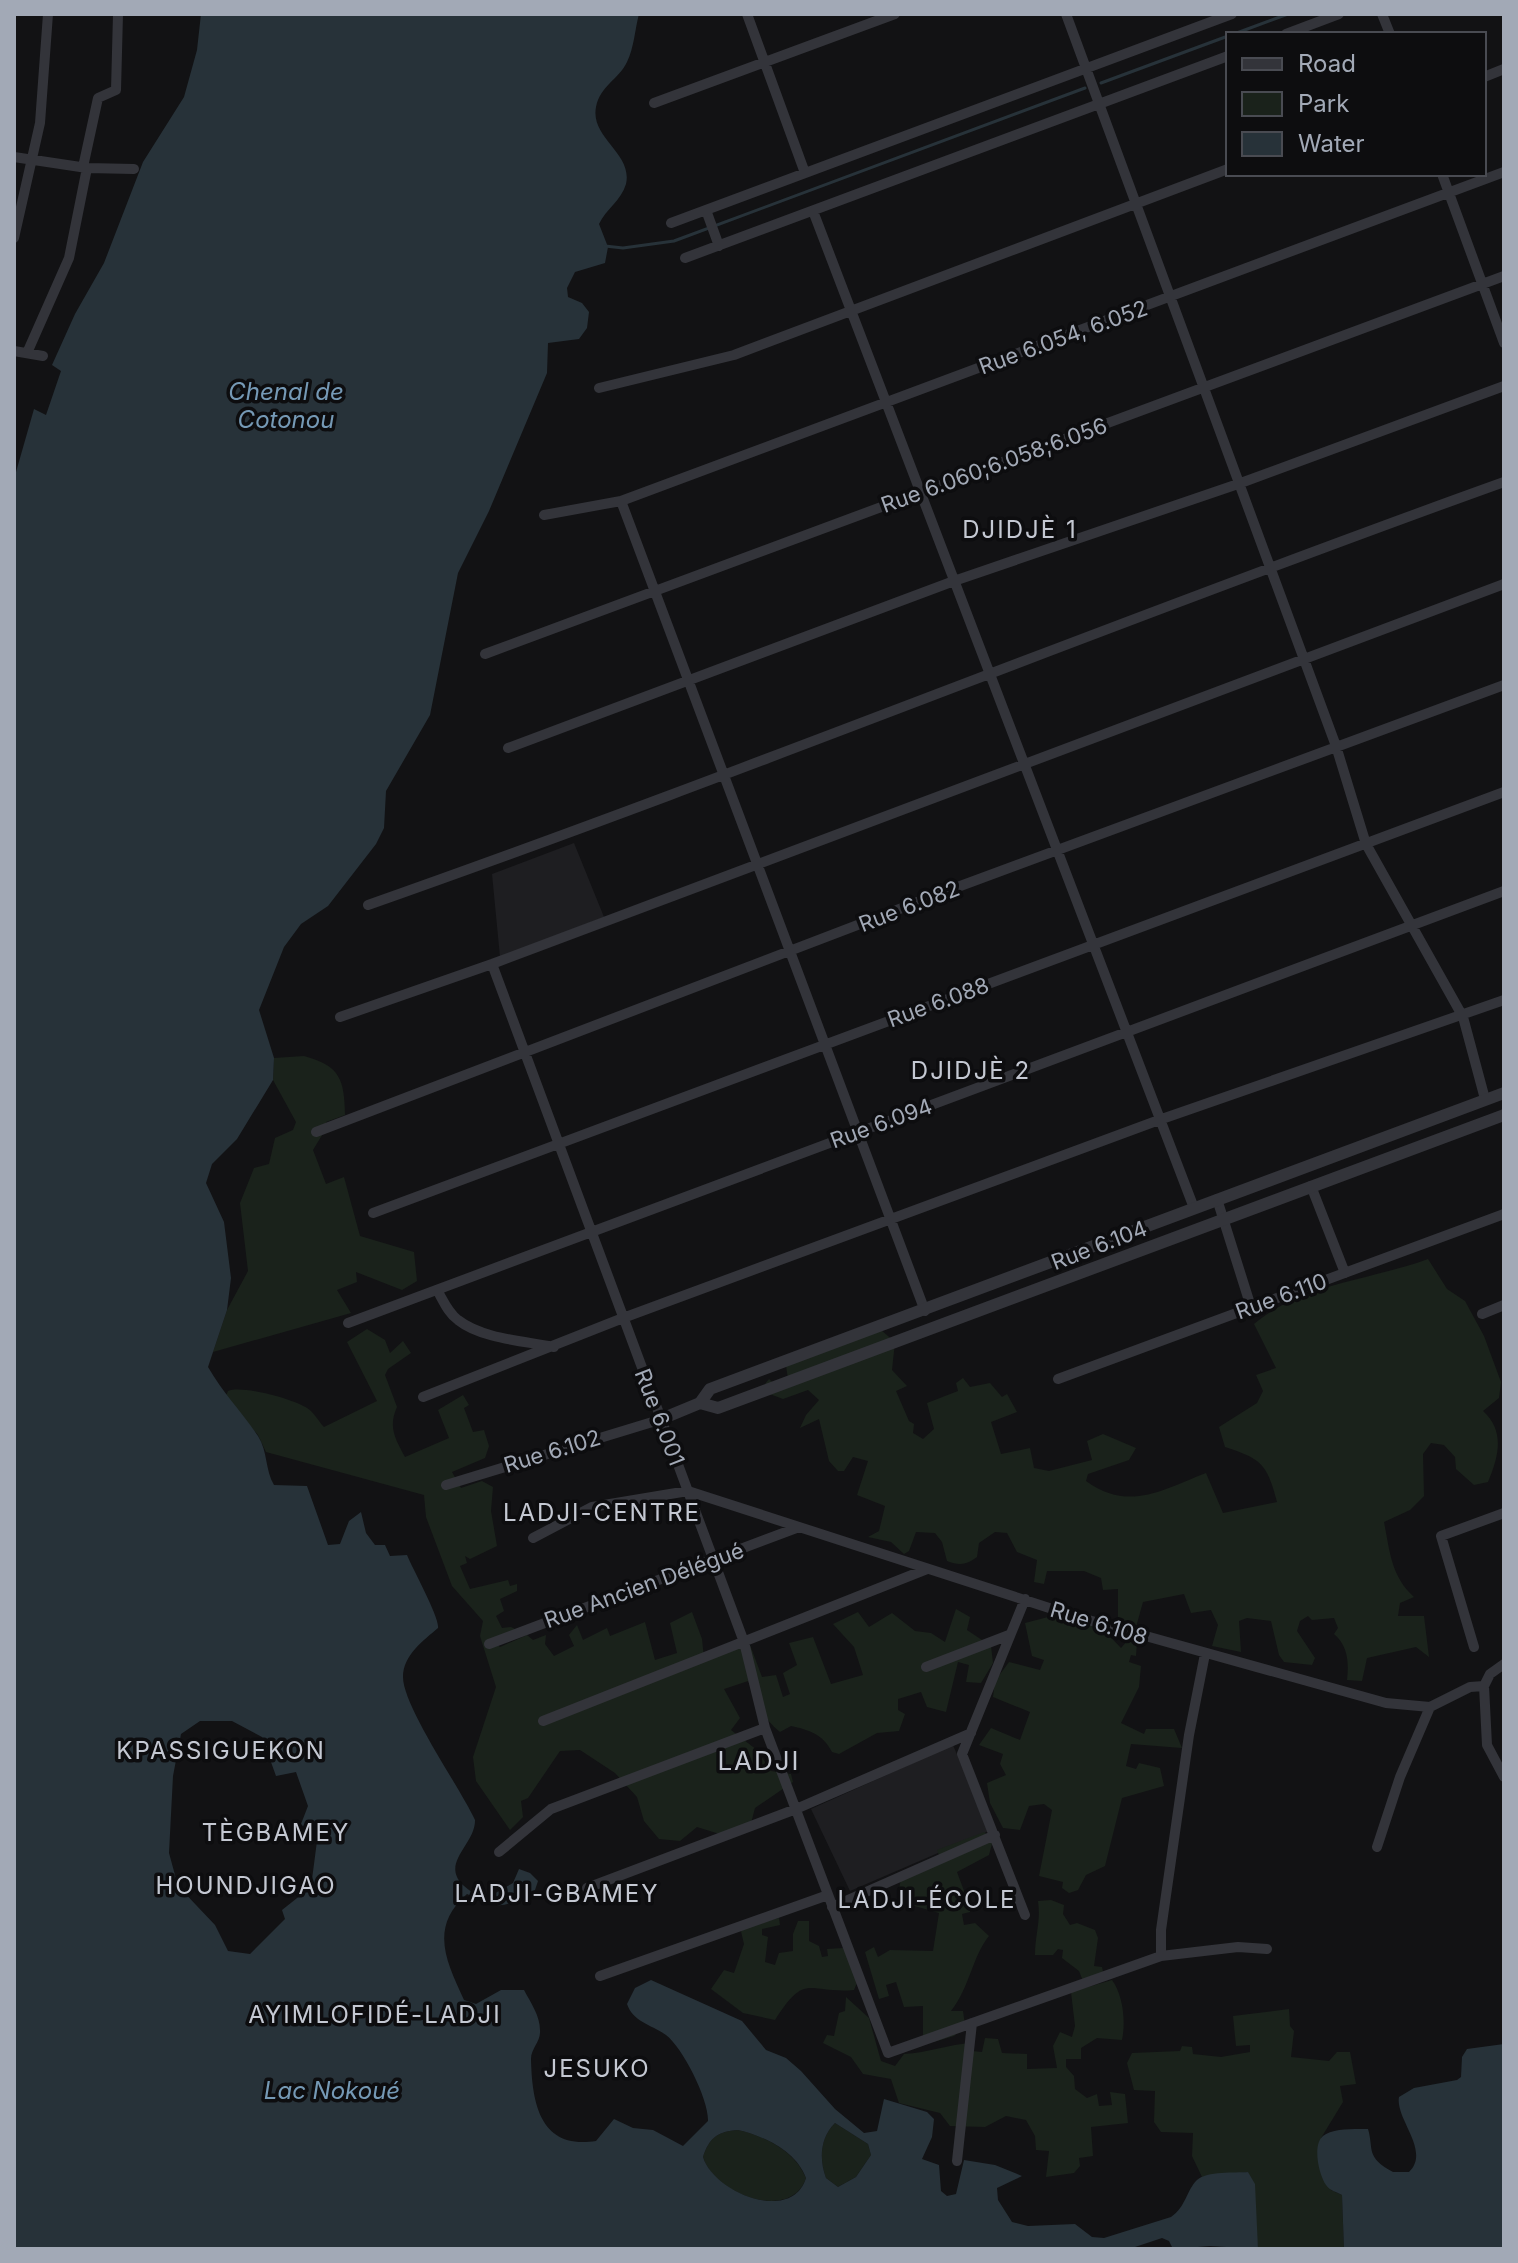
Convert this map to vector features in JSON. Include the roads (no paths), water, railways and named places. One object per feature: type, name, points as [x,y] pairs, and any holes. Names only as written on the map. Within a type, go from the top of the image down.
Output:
[{"type":"street","points":[[14,238],[40,123],[48,14]]},
{"type":"street","points":[[27,353],[69,258],[98,98],[116,90],[118,14]]},
{"type":"street","points":[[747,14],[805,173]]},
{"type":"street","points":[[654,103],[895,14]]},
{"type":"street","points":[[1066,14],[1336,746],[1366,844],[1415,926],[1463,1017],[1485,1099]]},
{"type":"street","points":[[671,223],[707,214],[805,173],[1232,14]]},
{"type":"street","points":[[1291,32],[1339,14]]},
{"type":"street","points":[[685,258],[1226,57]]},
{"type":"street","points":[[14,157],[85,167],[134,169]]},
{"type":"street","points":[[599,388],[721,359],[852,313],[1134,202],[1226,170]]},
{"type":"street","name":"Rue 6.054, 6.052","points":[[544,515],[621,501],[1504,172]]},
{"type":"street","points":[[1443,176],[1504,343]]},
{"type":"street","points":[[813,211],[1194,1208]]},
{"type":"street","points":[[707,214],[719,246]]},
{"type":"street","name":"Rue 6.060;6.058;6.056","points":[[485,654],[1504,276]]},
{"type":"street","points":[[14,351],[43,356]]},
{"type":"street","points":[[508,748],[689,683],[954,581],[1238,484],[1504,386]]},
{"type":"street","points":[[368,905],[989,674],[1269,566],[1504,482]]},
{"type":"street","points":[[621,501],[925,1311]]},
{"type":"street","points":[[340,1017],[492,964],[1504,584]]},
{"type":"street","name":"Rue 6.082","points":[[316,1132],[1504,685]]},
{"type":"street","name":"Rue 6.088","points":[[373,1213],[1504,792]]},
{"type":"street","name":"Rue 6.094","points":[[348,1323],[1504,891]]},
{"type":"street","name":"Rue 6.001","points":[[492,964],[744,1642],[765,1728],[888,2053],[972,2023]]},
{"type":"street","points":[[423,1397],[623,1318],[1159,1120],[1463,1017],[1504,1000]]},
{"type":"street","name":"Rue 6.104","points":[[659,1420],[700,1403],[710,1389],[1504,1093]]},
{"type":"street","name":"Rue 6.104","points":[[700,1403],[718,1408],[1504,1115]]},
{"type":"street","points":[[1311,1186],[1345,1273]]},
{"type":"street","points":[[1217,1199],[1251,1307]]},
{"type":"street","name":"Rue 6.110","points":[[1058,1379],[1504,1214]]},
{"type":"street","points":[[437,1290],[452,1315],[463,1324],[496,1335],[556,1347]]},
{"type":"street","points":[[1482,1314],[1504,1305]]},
{"type":"street","name":"Rue 6.102","points":[[446,1485],[659,1420]]},
{"type":"street","points":[[533,1538],[592,1507],[688,1491]]},
{"type":"street","name":"Rue 6.108","points":[[688,1491],[927,1569],[1205,1654],[1386,1703],[1430,1707]]},
{"type":"street","points":[[1474,1647],[1441,1536],[1504,1513]]},
{"type":"street","name":"Rue Ancien Délégué","points":[[489,1644],[799,1527]]},
{"type":"street","points":[[543,1721],[927,1569]]},
{"type":"street","points":[[1025,1599],[962,1754],[1025,1915]]},
{"type":"street","points":[[926,1667],[1009,1635]]},
{"type":"street","points":[[1161,1956],[1164,1907],[1189,1735],[1205,1654]]},
{"type":"street","points":[[1504,1664],[1490,1674],[1484,1686],[1487,1745],[1504,1777]]},
{"type":"street","points":[[1377,1847],[1400,1777],[1430,1707],[1470,1687],[1484,1686]]},
{"type":"street","points":[[499,1852],[551,1809],[765,1728]]},
{"type":"street","points":[[587,1888],[796,1809],[971,1733]]},
{"type":"street","points":[[600,1976],[830,1901],[995,1835]]},
{"type":"street","points":[[957,2161],[972,2023],[1161,1956],[1238,1947],[1267,1949]]},
{"type":"water","points":[[201,14],[639,14],[627,62],[605,88],[596,107],[599,128],[623,163],[626,184],[599,224],[608,247],[605,263],[575,272],[567,288],[568,297],[582,303],[589,312],[587,328],[579,339],[548,343],[547,373],[489,511],[458,573],[430,715],[386,791],[384,828],[376,844],[328,906],[301,924],[284,947],[259,1010],[274,1058],[273,1080],[237,1139],[212,1164],[206,1183],[224,1222],[231,1278],[227,1310],[208,1367],[258,1436],[274,1485],[307,1486],[328,1545],[340,1544],[349,1521],[361,1512],[366,1533],[375,1545],[385,1545],[390,1556],[407,1555],[431,1604],[438,1628],[406,1662],[403,1677],[406,1690],[422,1727],[475,1820],[455,1869],[458,1878],[485,1899],[513,1883],[519,1869],[530,1873],[538,1881],[535,1890],[508,1904],[494,1905],[467,1894],[455,1906],[448,1919],[444,1945],[464,2000],[476,2004],[501,1990],[524,1990],[540,2025],[531,2059],[537,2107],[551,2131],[562,2138],[577,2142],[596,2141],[614,2119],[633,2128],[653,2130],[683,2146],[708,2121],[700,2088],[680,2051],[666,2035],[634,2015],[627,2004],[635,1988],[651,1980],[742,2021],[766,2050],[786,2058],[835,2109],[864,2133],[877,2131],[884,2099],[927,2112],[934,2119],[932,2137],[922,2159],[939,2165],[941,2191],[947,2196],[956,2194],[964,2160],[995,2165],[1022,2176],[997,2188],[998,2200],[1012,2222],[1028,2226],[1075,2224],[1092,2237],[1104,2238],[1171,2217],[1180,2209],[1193,2184],[1202,2177],[1248,2172],[1255,2184],[1258,2249],[1210,2246],[1173,2249],[1169,2241],[1162,2238],[1129,2249],[14,2249],[14,479],[34,409],[46,415],[61,371],[52,365],[75,314],[104,263],[143,162],[184,97],[197,50]],"holes":[[[200,1721],[232,1721],[262,1737],[276,1776],[296,1772],[308,1806],[301,1824],[317,1841],[311,1887],[282,1910],[285,1919],[250,1954],[228,1951],[215,1925],[178,1886],[169,1853],[173,1776],[181,1734]],[[835,2123],[868,2144],[871,2155],[856,2177],[838,2187],[826,2178],[822,2164],[822,2149]],[[731,2131],[758,2136],[778,2146],[795,2160],[806,2178],[798,2192],[786,2199],[770,2201],[737,2192],[722,2182],[703,2157],[715,2137]]]},
{"type":"water","points":[[1504,2044],[1504,2249],[1344,2249],[1342,2195],[1328,2187],[1319,2167],[1317,2153],[1323,2136],[1338,2130],[1368,2129],[1372,2152],[1378,2162],[1393,2172],[1409,2172],[1415,2164],[1416,2155],[1399,2106],[1399,2097],[1414,2088],[1457,2080],[1461,2077],[1462,2057],[1467,2049]]},
{"type":"waterway","points":[[1239,32],[1288,14]]},
{"type":"waterway","points":[[1101,83],[1226,37]]},
{"type":"waterway","points":[[605,246],[623,248],[674,241],[1085,88]]},
{"type":"district","name":"DJIDJÈ 1","points":[[1020,529]]},
{"type":"district","name":"DJIDJÈ 2","points":[[971,1070]]},
{"type":"district","name":"LADJI-CENTRE","points":[[602,1512]]},
{"type":"district","name":"KPASSIGUEKON","points":[[221,1750]]},
{"type":"district","name":"LADJI","points":[[759,1760]]},
{"type":"district","name":"TÈGBAMEY","points":[[276,1832]]},
{"type":"district","name":"HOUNDJIGAO","points":[[246,1885]]},
{"type":"district","name":"LADJI-GBAMEY","points":[[557,1893]]},
{"type":"district","name":"LADJI-ÉCOLE","points":[[927,1899]]},
{"type":"district","name":"AYIMLOFIDÉ-LADJI","points":[[375,2014]]},
{"type":"district","name":"JESUKO","points":[[597,2068]]},
{"type":"water label","name":"Chenal de Cotonou","points":[[286,405]]},
{"type":"water label","name":"Lac Nokoué","points":[[332,2090]]}]
